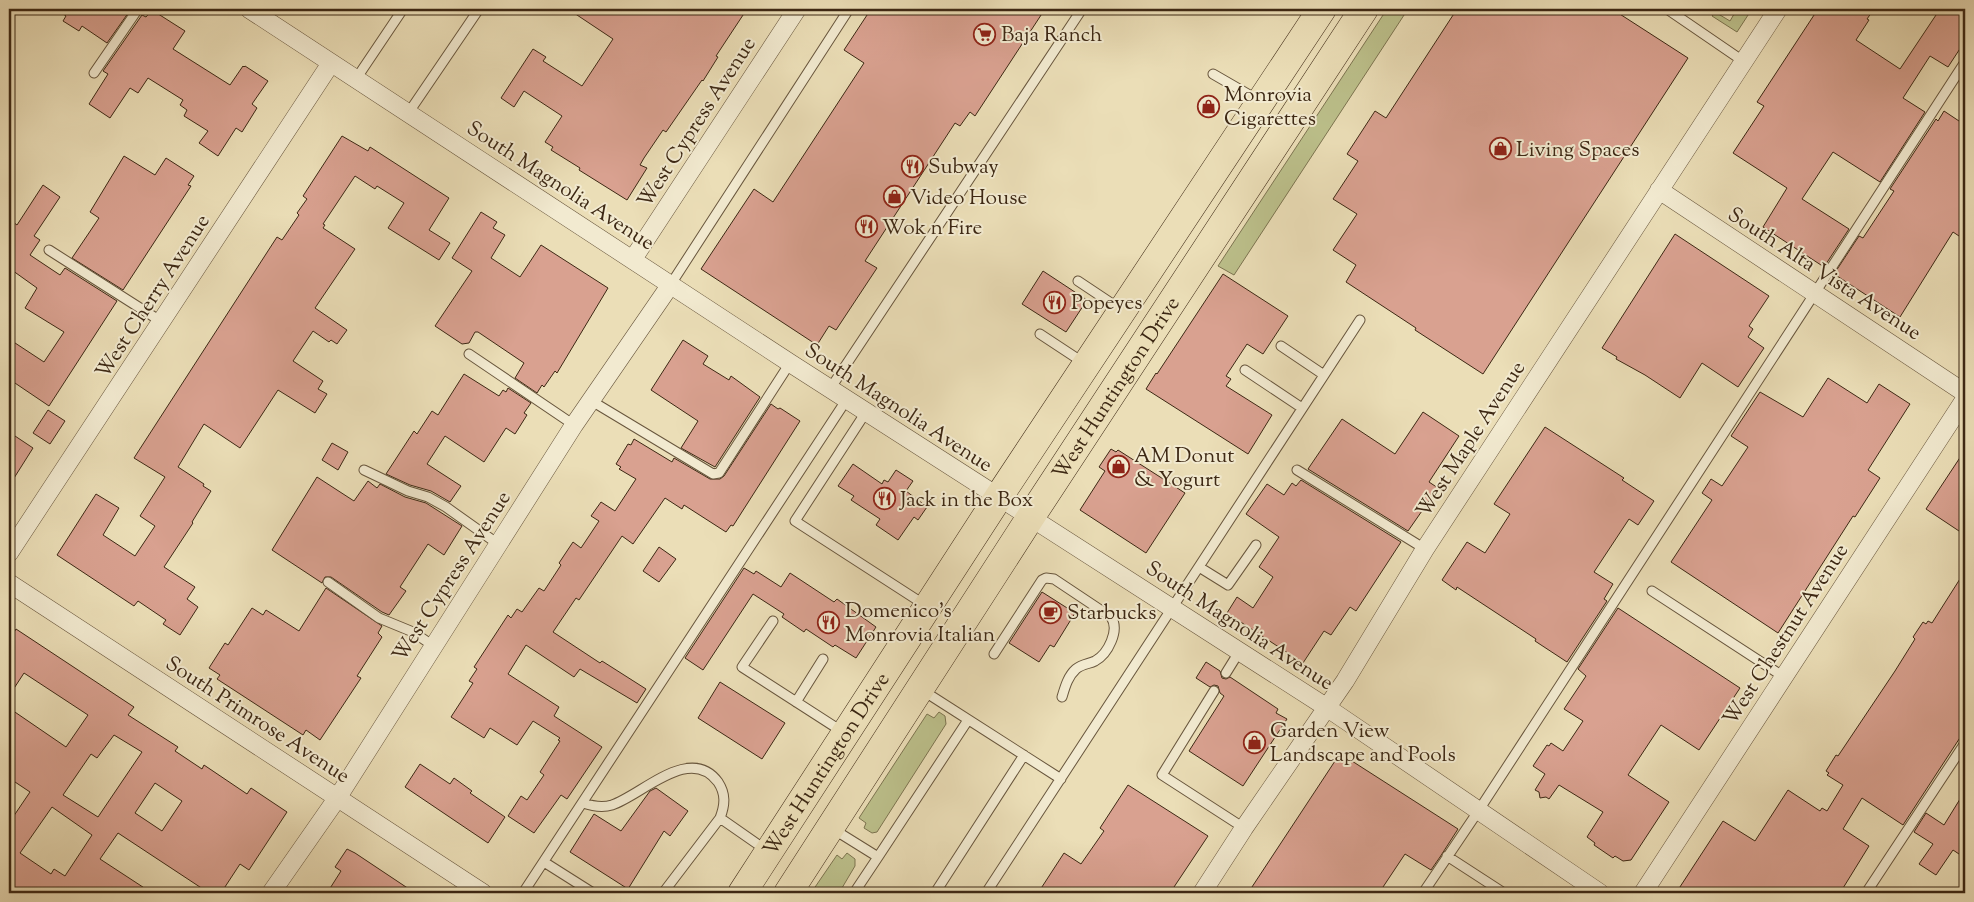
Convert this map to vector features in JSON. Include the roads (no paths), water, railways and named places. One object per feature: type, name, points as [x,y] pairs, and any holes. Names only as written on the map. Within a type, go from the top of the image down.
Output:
[{"type":"main road","name":"West Huntington Drive","points":[[742,893],[998,498],[1322,9]]},
{"type":"main road","points":[[1298,110],[1304,76],[1344,13],[1344,9]]},
{"type":"main road","name":"West Huntington Drive","points":[[788,893],[1030,518],[1364,9]]},
{"type":"street","name":"South Magnolia Avenue","points":[[249,9],[998,498],[1173,607],[1239,652],[1326,707],[1600,893]]},
{"type":"street","name":"West Cypress Avenue","points":[[633,260],[797,9]]},
{"type":"street","name":"West Maple Avenue","points":[[1202,893],[1344,682],[1425,550],[1778,9]]},
{"type":"street","name":"West Cherry Avenue","points":[[9,554],[332,63]]},
{"type":"street","name":"South Alta Vista Avenue","points":[[1659,190],[1965,393]]},
{"type":"street","name":"West Cypress Avenue","points":[[272,893],[338,797],[432,645],[590,400],[671,284]]},
{"type":"street","name":"West Chestnut Avenue","points":[[1643,893],[1965,399]]},
{"type":"street","name":"South Primrose Avenue","points":[[9,583],[338,797],[471,890]]},
{"type":"lane","points":[[94,73],[138,9]]},
{"type":"lane","points":[[356,79],[403,9]]},
{"type":"lane","points":[[409,112],[479,9]]},
{"type":"lane","points":[[671,284],[849,9]]},
{"type":"lane","points":[[830,389],[1082,9]]},
{"type":"lane","points":[[1667,9],[1743,61]]},
{"type":"lane","points":[[1423,893],[1480,810],[1965,62]]},
{"type":"lane","points":[[1214,74],[1261,101]]},
{"type":"lane","points":[[49,250],[162,322]]},
{"type":"lane","points":[[1078,281],[1122,310]]},
{"type":"lane","points":[[986,893],[1360,320]]},
{"type":"lane","points":[[1040,334],[1086,365]]},
{"type":"lane","points":[[1281,346],[1324,375]]},
{"type":"lane","points":[[469,354],[574,425]]},
{"type":"lane","points":[[590,400],[713,474],[719,473],[790,363]]},
{"type":"lane","points":[[1245,370],[1302,408]]},
{"type":"lane","points":[[523,893],[846,399]]},
{"type":"lane","points":[[866,412],[795,521],[927,607]]},
{"type":"lane","points":[[364,470],[408,491],[428,497],[446,507],[498,544]]},
{"type":"lane","points":[[1297,470],[1425,550]]},
{"type":"lane","points":[[1199,567],[1228,585],[1256,545]]},
{"type":"lane","points":[[994,654],[1042,580],[1054,579],[1111,617],[1114,628],[1112,639],[1106,650],[1096,661],[1075,669],[1068,678],[1062,697]]},
{"type":"lane","points":[[328,582],[379,618],[413,632],[432,645]]},
{"type":"lane","points":[[1652,591],[1784,677]]},
{"type":"lane","points":[[772,620],[742,667],[845,734]]},
{"type":"lane","points":[[1226,673],[1239,652]]},
{"type":"lane","points":[[796,702],[823,659]]},
{"type":"lane","points":[[920,689],[1061,779]]},
{"type":"lane","points":[[1214,691],[1162,775],[1244,828]]},
{"type":"lane","points":[[854,893],[968,720]]},
{"type":"lane","points":[[1866,893],[1965,743]]},
{"type":"lane","points":[[935,893],[1024,756]]},
{"type":"lane","points":[[582,803],[593,806],[612,805],[672,772],[686,768],[707,772],[714,777],[721,786],[724,797],[724,808],[720,818],[663,893]]},
{"type":"lane","points":[[720,818],[769,852]]},
{"type":"lane","points":[[831,827],[878,857]]},
{"type":"lane","points":[[1447,856],[1504,893]]},
{"type":"lane","points":[[544,862],[593,893]]},
{"type":"place","name":"Baja Ranch","points":[[985,34]]},
{"type":"place","name":"Monrovia Cigarettes","points":[[1208,106]]},
{"type":"place","name":"Living Spaces","points":[[1500,149]]},
{"type":"place","name":"Subway","points":[[912,166]]},
{"type":"place","name":"Video House","points":[[894,197]]},
{"type":"place","name":"Wok n Fire","points":[[866,227]]},
{"type":"place","name":"Popeyes","points":[[1055,302]]},
{"type":"place","name":"AM Donut & Yogurt","points":[[1118,467]]},
{"type":"place","name":"Jack in the Box","points":[[884,499]]},
{"type":"place","name":"Starbucks","points":[[1051,612]]},
{"type":"place","name":"Domenico's Monrovia Italian","points":[[829,622]]},
{"type":"place","name":"Garden View Landscape and Pools","points":[[1254,742]]}]
